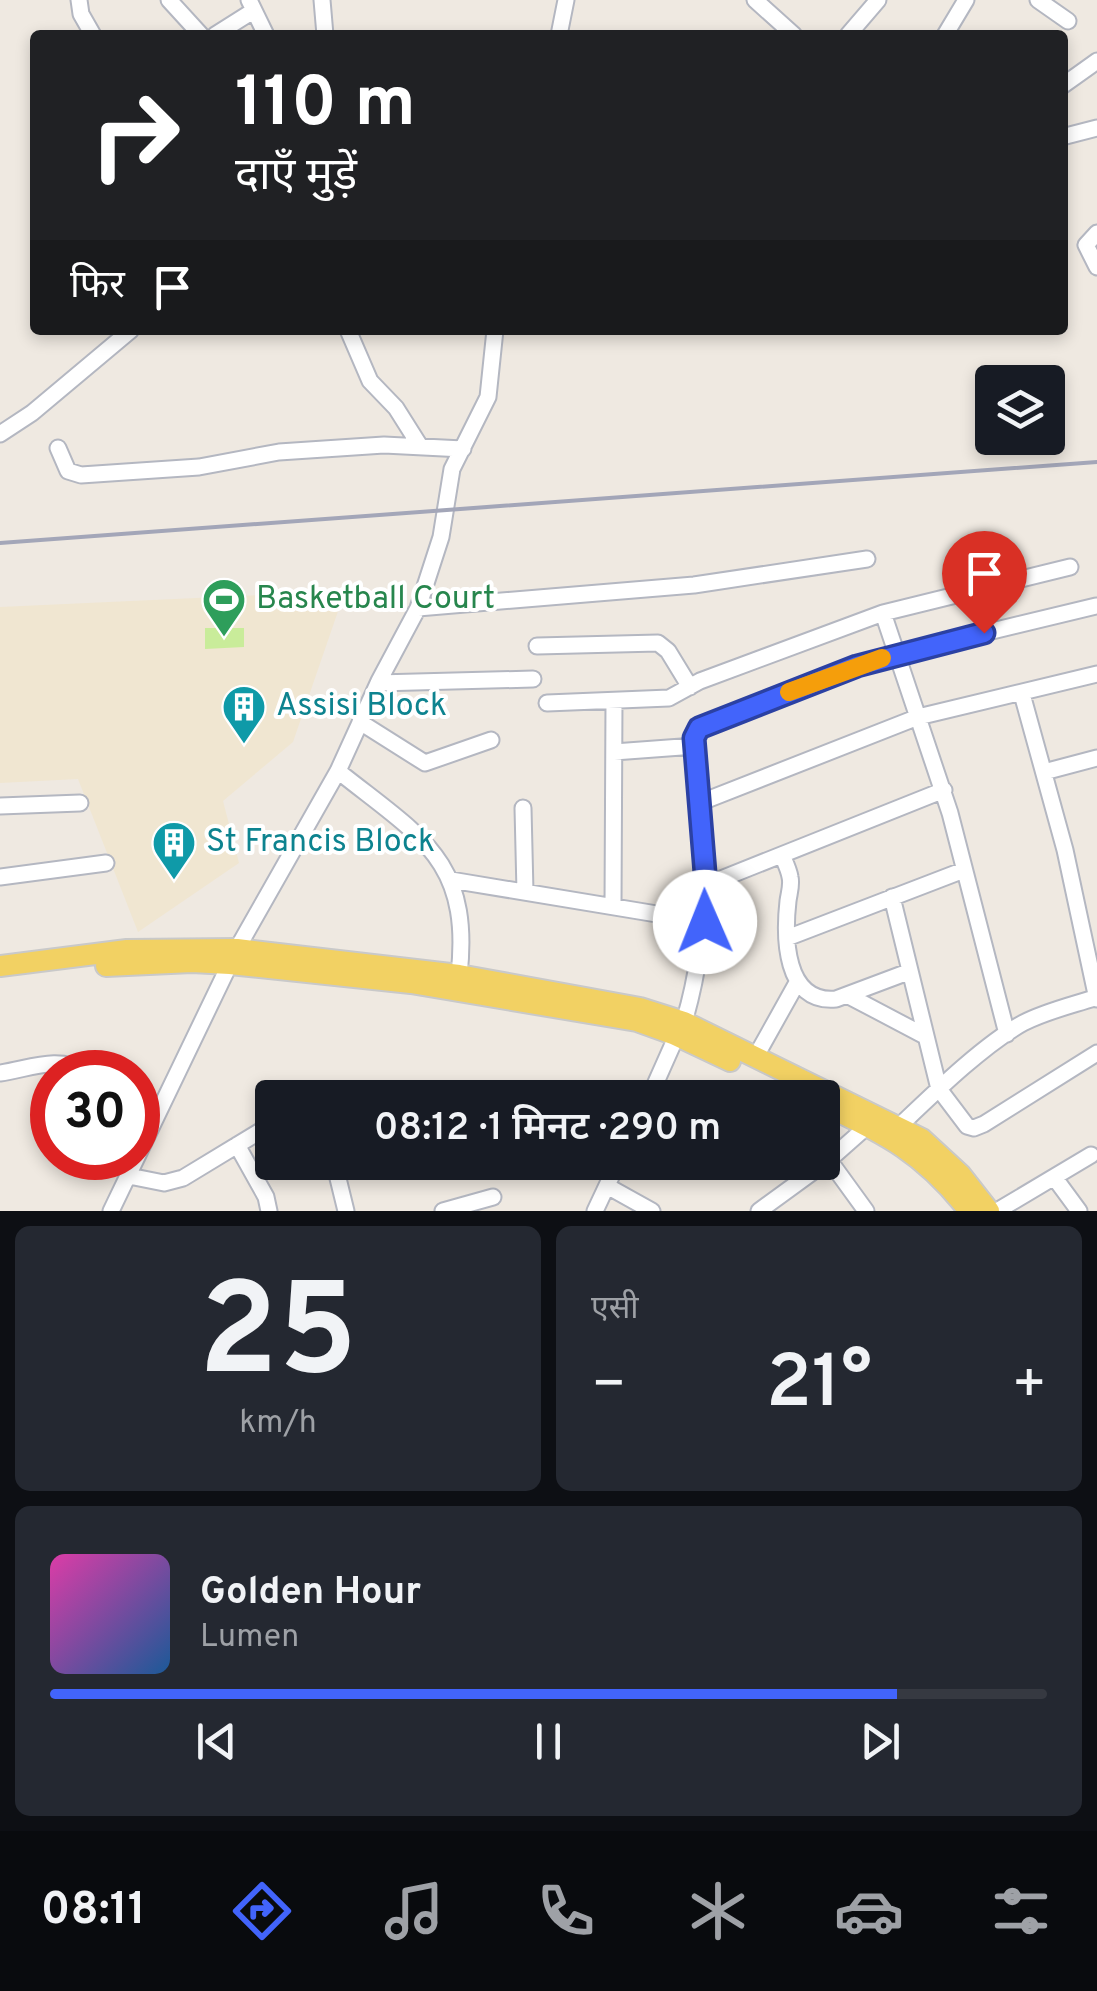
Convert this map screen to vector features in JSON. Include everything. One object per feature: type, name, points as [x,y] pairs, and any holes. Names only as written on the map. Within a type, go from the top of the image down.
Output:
[{"type":"main road","points":[[0,966],[127,950],[459,975],[640,1008],[776,1080]]},
{"type":"main road","points":[[0,980],[118,964],[234,957],[681,1029],[755,1058],[941,1154],[989,1211]]},
{"type":"main road","points":[[840,1110],[873,1121]]},
{"type":"main road","points":[[894,1132],[968,1211]]},
{"type":"street","points":[[79,0],[90,30]]},
{"type":"street","points":[[169,0],[196,30]]},
{"type":"street","points":[[322,0],[325,30]]},
{"type":"street","points":[[560,30],[566,0]]},
{"type":"street","points":[[755,0],[788,30]]},
{"type":"street","points":[[852,30],[878,0]]},
{"type":"street","points":[[948,30],[966,0]]},
{"type":"street","points":[[1038,0],[1068,21]]},
{"type":"street","points":[[221,30],[251,6],[263,30]]},
{"type":"street","points":[[1068,82],[1097,62]]},
{"type":"street","points":[[1068,136],[1095,133]]},
{"type":"street","points":[[1097,232],[1086,246],[1097,268]]},
{"type":"street","points":[[0,434],[32,413],[125,335]]},
{"type":"street","points":[[350,335],[370,381],[396,408],[420,446]]},
{"type":"street","points":[[160,1111],[234,957],[338,771],[418,608],[442,537],[452,470],[488,397],[494,335]]},
{"type":"street","points":[[58,448],[68,471],[81,475],[199,467],[278,452],[420,446],[462,449]]},
{"type":"street","points":[[418,608],[694,585],[867,559]]},
{"type":"street","points":[[547,703],[660,700],[883,613],[1070,567]]},
{"type":"street","points":[[657,1080],[681,1029],[701,954],[706,885],[695,734],[703,725],[896,654],[1096,608],[1097,593]]},
{"type":"street","points":[[883,613],[944,790],[1007,1034]]},
{"type":"street","points":[[537,646],[658,643],[690,687]]},
{"type":"street","points":[[699,803],[918,717],[1097,674]]},
{"type":"street","points":[[378,683],[533,679]]},
{"type":"street","points":[[894,1132],[1007,1034],[1034,1018],[1097,998],[1022,694]]},
{"type":"street","points":[[613,906],[614,701]]},
{"type":"street","points":[[360,722],[424,764],[491,740]]},
{"type":"street","points":[[614,752],[695,746]]},
{"type":"street","points":[[1044,772],[1097,758]]},
{"type":"street","points":[[338,771],[415,832],[450,880],[461,914],[459,975]]},
{"type":"street","points":[[706,885],[944,790]]},
{"type":"street","points":[[0,806],[80,803]]},
{"type":"street","points":[[523,808],[525,892]]},
{"type":"street","points":[[782,855],[791,878],[787,938],[798,981],[824,1000],[908,972]]},
{"type":"street","points":[[0,877],[106,863]]},
{"type":"street","points":[[787,938],[964,870]]},
{"type":"street","points":[[450,880],[705,922]]},
{"type":"street","points":[[892,898],[939,1090],[970,1128],[978,1128],[1097,1053]]},
{"type":"street","points":[[755,1058],[798,981]]},
{"type":"street","points":[[847,995],[925,1036]]},
{"type":"street","points":[[0,1073],[30,1068]]},
{"type":"street","points":[[840,1150],[873,1121]]},
{"type":"street","points":[[144,1180],[174,1182],[255,1134]]},
{"type":"street","points":[[237,1145],[269,1211]]},
{"type":"street","points":[[997,1211],[1091,1155]]},
{"type":"street","points":[[840,1175],[866,1211]]},
{"type":"street","points":[[1054,1177],[1079,1211]]},
{"type":"street","points":[[111,1211],[127,1180]]},
{"type":"street","points":[[338,1180],[346,1211]]},
{"type":"street","points":[[595,1211],[609,1180]]},
{"type":"street","points":[[766,1209],[803,1180]]},
{"type":"street","points":[[606,1186],[652,1211]]},
{"type":"street","points":[[442,1211],[493,1198]]},
{"type":"shaded area","points":[[345,591],[293,742],[223,801],[239,863],[138,932],[78,779],[0,783],[0,607]]},
{"type":"green space","name":"Basketball Court","points":[[205,628],[244,628],[244,647],[205,649]]},
{"type":"railway","points":[[0,543],[1097,462]]},
{"type":"slow traffic","points":[[789,692],[882,658]]},
{"type":"place","name":"Basketball Court","points":[[224,638]]},
{"type":"place","name":"Assisi Block","points":[[244,745]]},
{"type":"place","name":"St Francis Block","points":[[174,881]]},
{"type":"route","points":[[705,922],[706,885],[694,738],[699,728],[857,666],[984,633]]}]
